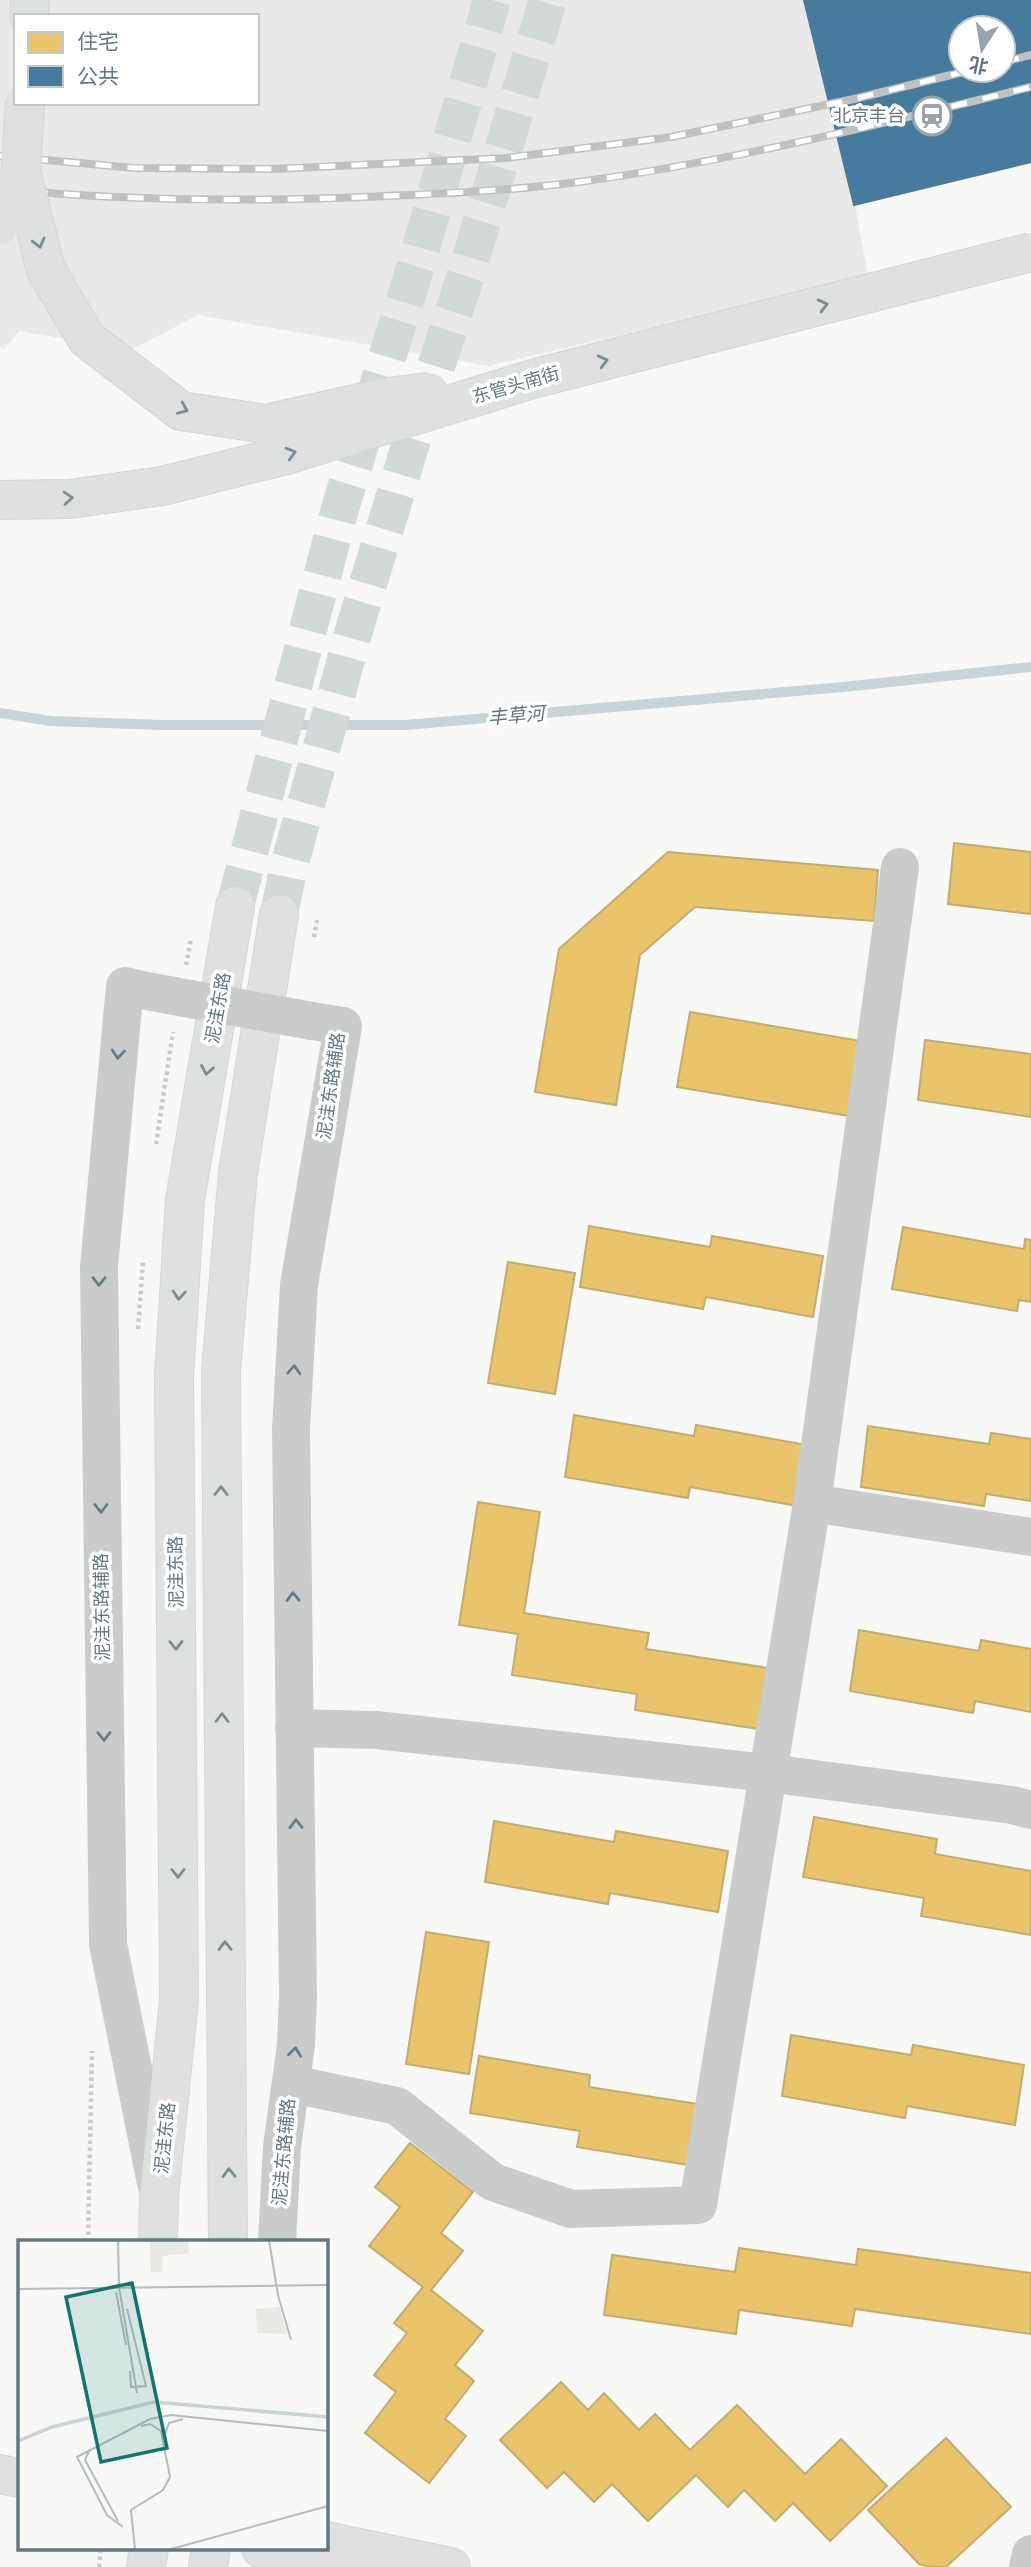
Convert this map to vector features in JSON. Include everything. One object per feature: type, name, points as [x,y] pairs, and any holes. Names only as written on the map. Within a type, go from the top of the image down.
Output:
[{"type":"main road","points":[[25,105],[21,170],[46,270],[87,338],[181,411],[265,424],[386,397],[536,378]]},
{"type":"main road","points":[[0,225],[21,170]]},
{"type":"main road","name":"东管头南街","points":[[0,500],[70,499],[162,486],[290,454],[536,378],[1031,252]]},
{"type":"main road","name":"泥洼东路","points":[[158,2240],[159,2196],[179,2000],[174,1376],[185,1200],[235,906]]},
{"type":"main road","points":[[228,2240],[220,1371],[238,1173],[279,914]]},
{"type":"main road","points":[[0,2474],[18,2478]]},
{"type":"main road","points":[[0,2496],[18,2500]]},
{"type":"main road","points":[[327,2541],[451,2567]]},
{"type":"main road","points":[[270,2550],[351,2567]]},
{"type":"street","points":[[311,2088],[397,2106],[493,2182],[571,2209],[698,2206],[812,1503],[900,867]]},
{"type":"street","name":"泥洼东路辅路","points":[[159,2196],[107,1944],[99,1266],[125,986],[343,1026],[299,1285],[290,1429],[298,1997],[296,2045],[282,2147],[277,2240]]},
{"type":"street","points":[[812,1503],[1031,1537]]},
{"type":"street","points":[[294,1728],[376,1730],[768,1773],[1012,1805],[1031,1810]]},
{"type":"street","points":[[1028,2567],[1031,2554]]},
{"type":"shaded area","points":[[0,0],[1031,0],[1031,162],[855,205],[868,277],[489,366],[198,315],[131,350],[19,331],[4,349],[0,347]]},
{"type":"building: 住宅","points":[[954,843],[1031,852],[1031,914],[948,904]]},
{"type":"building: 住宅","points":[[668,852],[878,870],[874,921],[695,907],[640,955],[616,1105],[535,1092],[559,949]]},
{"type":"building: 住宅","points":[[690,1012],[867,1042],[855,1117],[677,1087]]},
{"type":"building: 住宅","points":[[925,1040],[1031,1054],[1031,1117],[918,1100]]},
{"type":"building: 住宅","points":[[589,1226],[710,1247],[712,1236],[823,1256],[813,1317],[706,1297],[703,1309],[580,1287]]},
{"type":"building: 住宅","points":[[903,1227],[1024,1249],[1025,1239],[1031,1240],[1031,1302],[1019,1300],[1017,1311],[892,1289]]},
{"type":"building: 住宅","points":[[508,1262],[575,1273],[555,1394],[488,1383]]},
{"type":"building: 住宅","points":[[574,1415],[694,1436],[696,1425],[807,1445],[798,1506],[690,1487],[688,1498],[565,1477]]},
{"type":"building: 住宅","points":[[868,1426],[989,1444],[991,1433],[1031,1439],[1031,1501],[986,1494],[984,1506],[861,1487]]},
{"type":"building: 住宅","points":[[478,1502],[540,1512],[524,1613],[649,1633],[646,1649],[768,1668],[759,1729],[635,1710],[637,1694],[512,1675],[518,1634],[459,1625]]},
{"type":"building: 住宅","points":[[859,1630],[979,1651],[981,1640],[1031,1649],[1031,1712],[975,1701],[973,1713],[850,1691]]},
{"type":"building: 住宅","points":[[814,1817],[937,1839],[935,1854],[1031,1871],[1031,1935],[921,1916],[924,1898],[803,1877]]},
{"type":"building: 住宅","points":[[494,1821],[614,1842],[616,1831],[728,1851],[718,1912],[610,1893],[608,1904],[485,1882]]},
{"type":"building: 住宅","points":[[426,1932],[489,1942],[469,2074],[406,2064]]},
{"type":"building: 住宅","points":[[791,2035],[911,2055],[913,2045],[1024,2065],[1015,2125],[907,2106],[905,2118],[782,2096]]},
{"type":"building: 住宅","points":[[479,2056],[590,2075],[589,2087],[711,2106],[701,2167],[577,2147],[580,2131],[470,2113]]},
{"type":"building: 住宅","points":[[410,2143],[473,2192],[441,2233],[463,2251],[431,2290],[483,2331],[455,2365],[474,2381],[445,2419],[466,2436],[429,2483],[365,2433],[396,2392],[374,2375],[407,2333],[394,2323],[423,2287],[369,2246],[400,2207],[375,2187]]},
{"type":"building: 住宅","points":[[739,2248],[856,2265],[858,2249],[1031,2273],[1031,2334],[855,2309],[852,2326],[739,2310],[736,2334],[604,2315],[612,2255],[735,2272]]},
{"type":"building: 住宅","points":[[561,2382],[588,2410],[604,2393],[639,2430],[655,2414],[690,2450],[737,2405],[805,2474],[841,2439],[887,2486],[830,2541],[793,2503],[775,2521],[744,2490],[728,2507],[696,2475],[648,2521],[612,2484],[594,2502],[564,2472],[547,2488],[500,2440]]},
{"type":"building: 住宅","points":[[946,2438],[1011,2507],[946,2567],[931,2567],[919,2564],[868,2510]]},
{"type":"building: 公共","name":"北京丰台","points":[[804,0],[1031,0],[1031,162],[854,205]]},
{"type":"waterway","name":"丰草河","points":[[0,713],[50,721],[162,725],[406,725],[843,687],[1031,667]]},
{"type":"tunnel","points":[[235,906],[341,505],[417,262],[492,0]]},
{"type":"tunnel","points":[[279,914],[289,866],[355,627],[466,275],[548,0]]},
{"type":"railway","points":[[1017,58],[1031,55]]},
{"type":"railway","points":[[0,156],[135,168],[273,169],[506,158],[671,137],[854,99],[947,76]]},
{"type":"railway","points":[[0,189],[96,196],[241,200],[386,196],[536,187],[699,163],[754,152],[1031,87]]},
{"type":"place","name":"北京丰台","points":[[932,116]]}]
